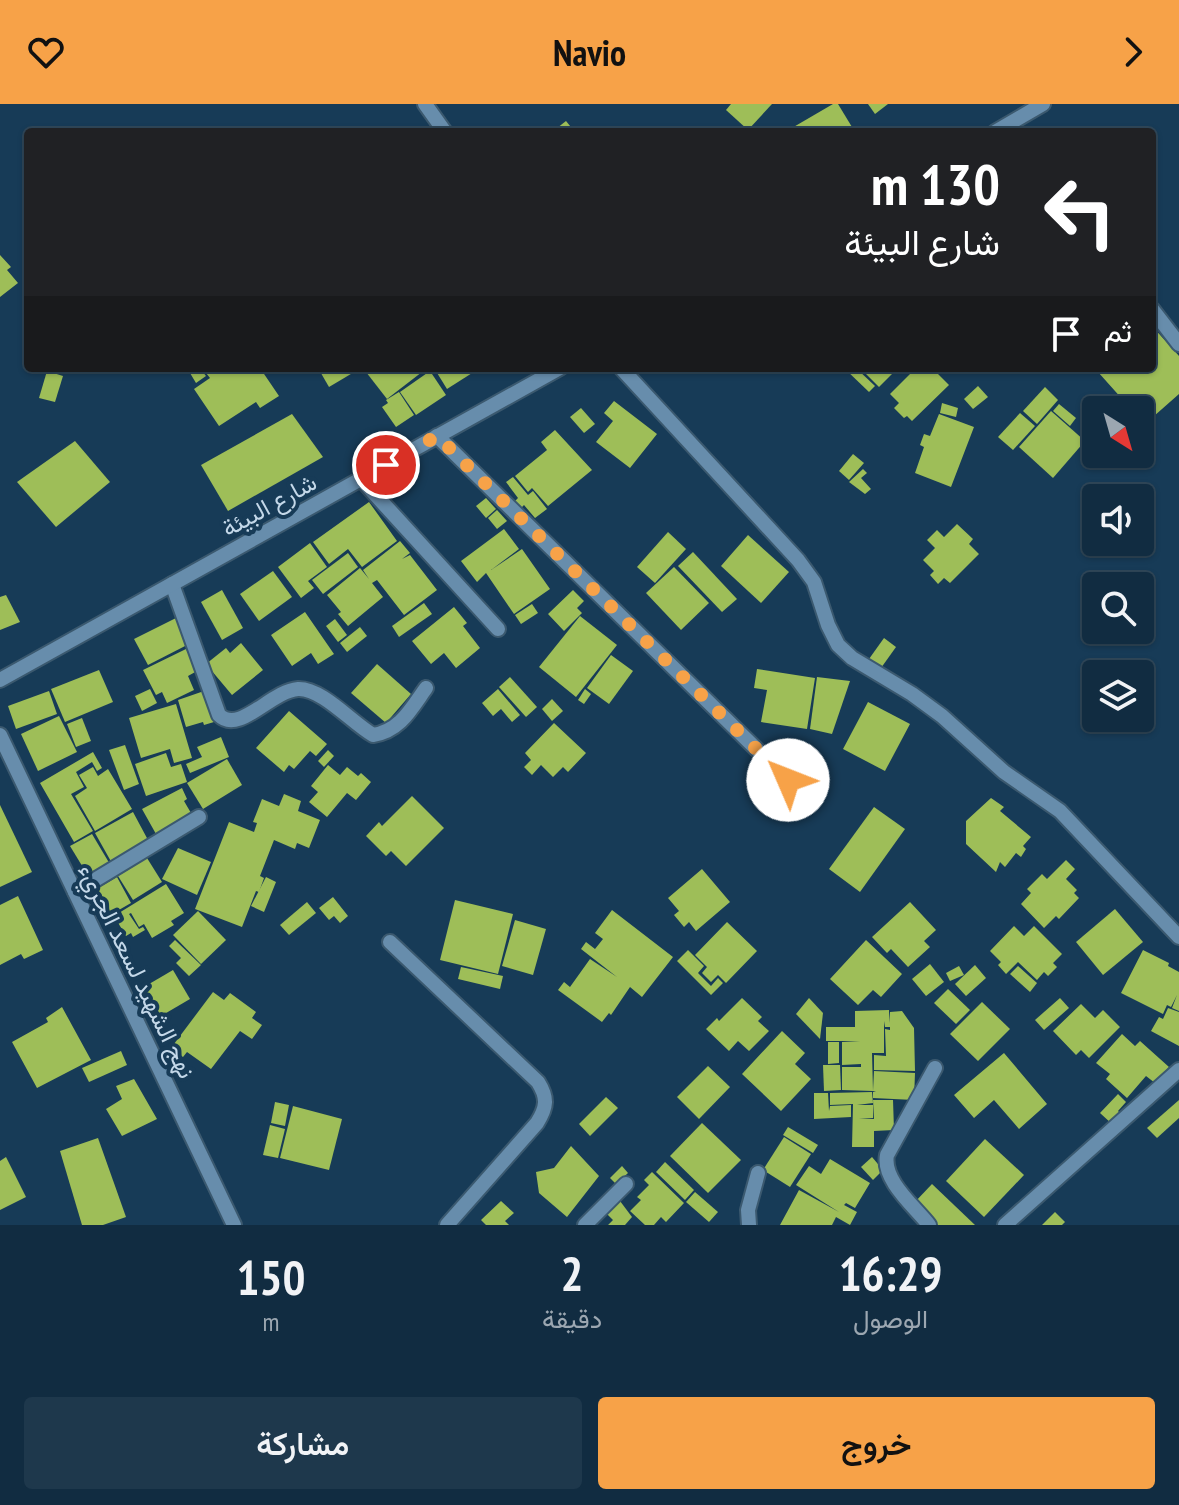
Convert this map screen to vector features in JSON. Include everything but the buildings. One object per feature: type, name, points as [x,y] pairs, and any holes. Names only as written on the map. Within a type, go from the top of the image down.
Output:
[{"type":"street","points":[[425,104],[442,128]]},
{"type":"street","points":[[1014,127],[1043,104]]},
{"type":"street","points":[[1156,314],[1179,344]]},
{"type":"street","name":"شارع البيئة","points":[[0,680],[553,372]]},
{"type":"street","points":[[625,372],[798,560],[814,582],[838,645],[852,658],[942,716],[1004,772],[1060,811],[1179,937]]},
{"type":"street","points":[[437,436],[788,780]]},
{"type":"street","points":[[361,479],[498,629]]},
{"type":"street","points":[[172,584],[219,715],[225,721],[231,723],[239,720],[282,694],[298,689],[323,697],[373,735],[388,733],[398,725],[426,688]]},
{"type":"street","name":"نهج الشهيد لسعد الجريء","points":[[0,735],[234,1225]]},
{"type":"street","points":[[75,892],[199,817]]},
{"type":"street","points":[[390,942],[538,1082],[546,1095],[545,1110],[537,1123],[447,1225]]},
{"type":"street","points":[[929,1225],[892,1180],[885,1163],[935,1068]]},
{"type":"street","points":[[1005,1225],[1179,1070]]},
{"type":"street","points":[[749,1225],[748,1210],[758,1173]]},
{"type":"street","points":[[585,1225],[626,1184]]},
{"type":"route","points":[[386,465],[437,436],[788,780]]}]
